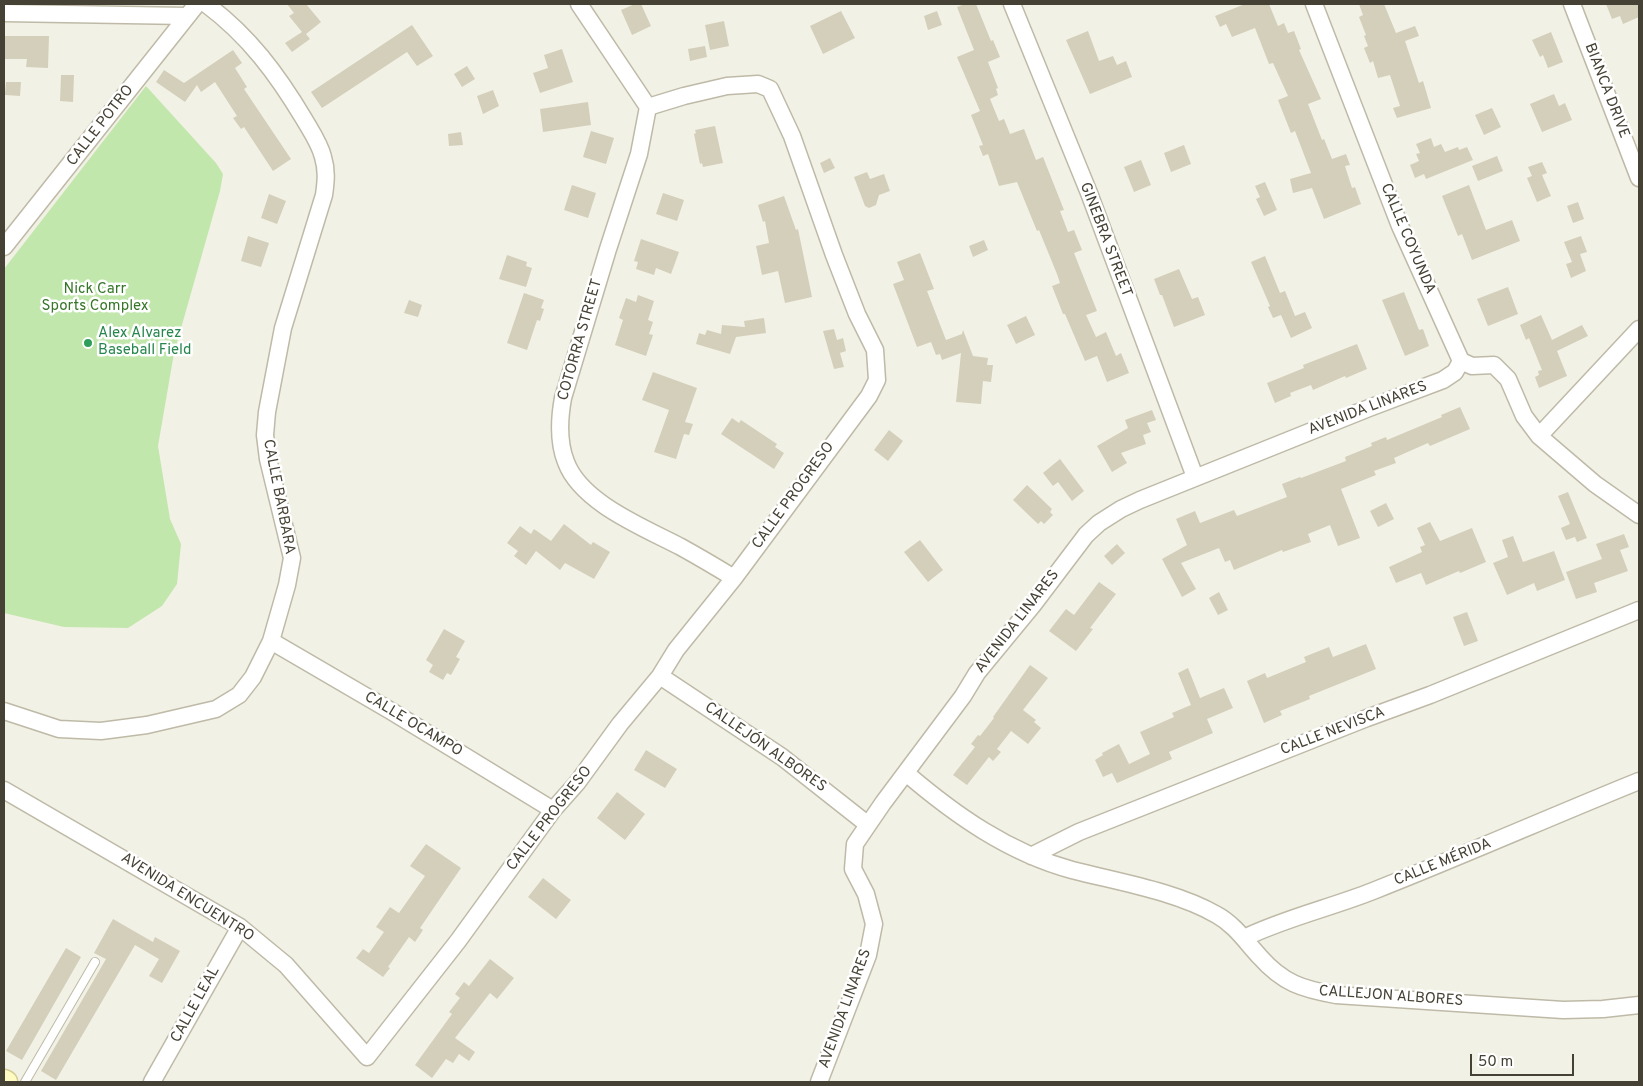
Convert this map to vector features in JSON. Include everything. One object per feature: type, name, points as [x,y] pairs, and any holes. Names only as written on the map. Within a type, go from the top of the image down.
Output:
[{"type":"street","name":"CALLE BARBARA","points":[[4,711],[59,729],[101,731],[147,725],[216,709],[239,695],[253,677],[271,641],[288,585],[292,558],[268,459],[265,435],[267,412],[283,328],[324,195],[327,173],[323,156],[316,140],[295,103],[266,61],[233,25],[206,4]]},
{"type":"street","points":[[578,4],[648,107]]},
{"type":"street","name":"GINEBRA STREET","points":[[1012,4],[1089,193],[1195,477]]},
{"type":"street","name":"CALLE COYUNDA","points":[[1314,4],[1400,226],[1461,360]]},
{"type":"street","name":"BIANCA DRIVE","points":[[1572,4],[1636,158],[1639,178]]},
{"type":"street","points":[[4,13],[192,10]]},
{"type":"street","name":"CALLE POTRO","points":[[4,247],[192,10]]},
{"type":"street","name":"CALLE PROGRESO","points":[[368,1057],[458,941],[553,810],[577,783],[620,724],[660,676],[676,650],[734,578],[869,396],[876,380],[876,350],[858,314],[834,256],[792,136],[770,89],[758,84],[728,86],[648,107]]},
{"type":"street","name":"COTORRA STREET","points":[[648,107],[639,154],[563,398],[560,414],[560,442],[566,464],[580,485],[600,502],[734,578]]},
{"type":"street","points":[[1539,436],[1639,329]]},
{"type":"street","points":[[1461,360],[1472,366],[1494,365],[1508,379],[1524,416],[1539,436],[1596,484],[1639,515]]},
{"type":"street","name":"AVENIDA LINARES","points":[[819,1082],[868,956],[874,924],[866,894],[854,869],[855,844],[867,824],[964,696],[978,673],[1086,535],[1098,523],[1121,509],[1195,477],[1443,380],[1455,372],[1461,360]]},
{"type":"street","name":"CALLE NEVISCA","points":[[1031,856],[1079,832],[1638,613]]},
{"type":"street","name":"CALLE OCAMPO","points":[[271,641],[553,810]]},
{"type":"street","name":"CALLEJÓN ALBORES","points":[[660,676],[782,758],[867,824]]},
{"type":"street","name":"CALLEJON ALBORES","points":[[906,773],[934,797],[967,820],[1003,842],[1031,856],[1070,870],[1114,880],[1196,905],[1216,914],[1230,923],[1261,959],[1287,981],[1309,990],[1336,995],[1563,1010],[1603,1009],[1639,1005]]},
{"type":"street","name":"CALLE MÉRIDA","points":[[1244,938],[1282,921],[1325,909],[1372,892],[1639,781]]},
{"type":"street","name":"AVENIDA ENCUENTRO","points":[[4,790],[240,927],[286,965],[368,1057]]},
{"type":"street","name":"CALLE LEAL","points":[[152,1082],[240,927]]},
{"type":"lane","points":[[25,1082],[96,962]]},
{"type":"green space","name":"Nick Carr Sports Complex","points":[[146,86],[216,163],[223,174],[220,191],[174,353],[158,446],[170,519],[181,544],[177,584],[162,606],[128,628],[64,627],[4,613],[4,269]]},
{"type":"building","points":[[287,4],[306,4],[321,22],[306,34],[310,39],[292,52],[285,43],[302,32],[289,16],[294,13]]},
{"type":"building","points":[[635,4],[641,4],[651,26],[632,35],[621,10]]},
{"type":"building","points":[[965,4],[976,4],[991,41],[993,40],[1000,57],[988,62],[998,88],[996,89],[998,95],[990,99],[999,121],[1004,119],[1010,134],[1024,129],[1036,160],[1043,157],[1064,210],[1060,211],[1068,232],[1074,230],[1082,250],[1074,253],[1097,311],[1086,315],[1096,337],[1106,332],[1116,356],[1121,353],[1129,373],[1107,382],[1097,356],[1085,361],[1052,286],[1060,283],[1057,274],[1017,182],[999,186],[988,154],[983,156],[979,146],[983,145],[971,115],[980,111],[957,57],[974,50],[957,7]]},
{"type":"building","points":[[1245,4],[1269,4],[1278,26],[1284,23],[1288,33],[1294,31],[1301,49],[1299,50],[1321,99],[1308,104],[1322,140],[1324,139],[1332,159],[1346,154],[1350,165],[1345,166],[1352,188],[1355,187],[1361,204],[1324,219],[1312,188],[1293,193],[1290,179],[1311,173],[1295,131],[1291,133],[1278,100],[1288,96],[1273,63],[1269,64],[1255,28],[1232,37],[1226,24],[1220,27],[1215,16]]},
{"type":"building","points":[[1359,4],[1384,4],[1396,33],[1415,26],[1419,36],[1405,41],[1419,83],[1423,81],[1431,108],[1397,118],[1393,108],[1400,106],[1390,75],[1378,78],[1373,61],[1370,63],[1364,48],[1368,46],[1359,17],[1363,15]]},
{"type":"building","points":[[1606,4],[1639,4],[1639,17],[1623,24],[1620,16],[1612,19]]},
{"type":"building","points":[[841,11],[855,38],[823,54],[810,26]]},
{"type":"building","points":[[937,11],[942,25],[928,30],[924,16]]},
{"type":"building","points":[[724,21],[729,46],[710,50],[705,25]]},
{"type":"building","points":[[412,25],[433,56],[417,66],[407,52],[322,108],[311,92]]},
{"type":"building","points":[[1088,31],[1099,61],[1113,56],[1117,65],[1126,61],[1132,77],[1090,94],[1066,40]]},
{"type":"building","points":[[1551,32],[1563,62],[1548,68],[1543,55],[1540,57],[1532,40]]},
{"type":"building","points":[[4,36],[49,36],[48,68],[26,67],[27,59],[4,59]]},
{"type":"building","points":[[705,46],[707,57],[690,61],[688,49]]},
{"type":"building","points":[[562,49],[573,82],[540,93],[533,73],[548,68],[544,55]]},
{"type":"building","points":[[233,50],[242,63],[235,68],[247,87],[244,89],[291,159],[273,171],[244,127],[241,129],[233,118],[237,116],[215,82],[201,92],[197,85],[185,102],[156,82],[164,70],[184,83]]},
{"type":"building","points":[[467,66],[475,79],[462,87],[454,74]]},
{"type":"building","points":[[61,75],[74,75],[73,102],[60,101]]},
{"type":"building","points":[[6,82],[21,82],[20,96],[5,95]]},
{"type":"building","points":[[493,90],[499,106],[483,114],[477,96]]},
{"type":"building","points":[[1554,94],[1559,106],[1565,103],[1572,120],[1542,132],[1530,104]]},
{"type":"building","points":[[588,102],[591,125],[543,132],[540,109]]},
{"type":"building","points":[[1492,108],[1501,127],[1484,135],[1475,115]]},
{"type":"building","points":[[715,126],[723,163],[703,167],[702,163],[700,164],[694,134],[696,133],[695,130]]},
{"type":"building","points":[[591,131],[614,138],[606,164],[583,157]]},
{"type":"building","points":[[461,132],[463,145],[449,146],[448,134]]},
{"type":"building","points":[[1431,138],[1434,147],[1441,144],[1445,152],[1458,147],[1459,150],[1467,147],[1473,160],[1426,179],[1424,174],[1415,178],[1410,165],[1419,161],[1416,154],[1420,153],[1416,144]]},
{"type":"building","points":[[1184,145],[1191,164],[1171,172],[1164,153]]},
{"type":"building","points":[[1497,156],[1503,171],[1478,181],[1472,166]]},
{"type":"building","points":[[830,158],[835,168],[824,173],[820,163]]},
{"type":"building","points":[[1141,160],[1151,185],[1134,192],[1124,167]]},
{"type":"building","points":[[1542,162],[1547,173],[1542,175],[1551,196],[1537,202],[1527,178],[1532,176],[1528,167]]},
{"type":"building","points":[[867,172],[870,179],[884,174],[890,191],[879,195],[876,205],[869,208],[865,206],[854,177]]},
{"type":"building","points":[[1265,182],[1277,210],[1264,216],[1256,199],[1260,197],[1255,186]]},
{"type":"building","points":[[572,185],[596,193],[588,218],[564,210]]},
{"type":"building","points":[[1469,185],[1486,230],[1512,220],[1520,241],[1472,260],[1462,234],[1458,236],[1442,196]]},
{"type":"building","points":[[663,193],[684,200],[677,221],[656,214]]},
{"type":"building","points":[[269,194],[286,201],[277,224],[261,218]]},
{"type":"building","points":[[784,196],[796,230],[798,229],[812,297],[785,303],[778,271],[762,275],[756,246],[769,243],[765,221],[763,222],[758,205]]},
{"type":"building","points":[[1578,202],[1584,219],[1573,223],[1567,206]]},
{"type":"building","points":[[248,236],[269,243],[261,267],[241,261]]},
{"type":"building","points":[[1581,236],[1587,252],[1580,254],[1586,271],[1571,278],[1566,264],[1572,262],[1564,242]]},
{"type":"building","points":[[641,239],[679,252],[671,274],[656,268],[654,275],[636,269],[638,262],[634,261]]},
{"type":"building","points":[[984,240],[988,250],[973,257],[969,246]]},
{"type":"building","points":[[920,253],[934,289],[927,291],[946,340],[962,334],[963,330],[973,356],[988,358],[987,365],[993,365],[991,382],[983,381],[981,404],[956,402],[961,353],[942,360],[940,354],[936,355],[931,342],[917,347],[893,284],[904,280],[897,262]]},
{"type":"building","points":[[507,255],[527,262],[526,266],[532,268],[526,287],[499,279]]},
{"type":"building","points":[[1265,256],[1280,293],[1285,291],[1295,316],[1305,312],[1312,328],[1291,338],[1281,315],[1273,318],[1268,307],[1270,306],[1251,262]]},
{"type":"building","points":[[1179,269],[1192,299],[1198,297],[1205,315],[1174,327],[1154,279]]},
{"type":"building","points":[[1508,287],[1518,314],[1488,326],[1477,299]]},
{"type":"building","points":[[1404,292],[1419,330],[1423,329],[1429,346],[1405,356],[1382,300]]},
{"type":"building","points":[[524,293],[544,300],[541,308],[544,309],[540,321],[537,320],[527,350],[507,343]]},
{"type":"building","points":[[638,295],[654,301],[648,320],[653,322],[649,334],[653,335],[646,356],[615,345],[623,320],[619,318],[626,298],[636,302]]},
{"type":"building","points":[[409,300],[422,305],[418,317],[404,313]]},
{"type":"building","points":[[1541,315],[1552,340],[1582,325],[1588,336],[1557,351],[1567,376],[1539,388],[1535,377],[1539,375],[1538,371],[1542,370],[1529,338],[1526,340],[1520,325]]},
{"type":"building","points":[[1026,316],[1035,335],[1016,344],[1007,325]]},
{"type":"building","points":[[764,318],[766,333],[736,337],[730,354],[696,344],[699,333],[705,335],[707,330],[721,334],[722,325],[745,327],[744,321]]},
{"type":"building","points":[[834,329],[837,340],[843,338],[846,351],[840,353],[844,367],[834,369],[823,331]]},
{"type":"building","points":[[1357,344],[1367,369],[1313,390],[1311,385],[1290,393],[1291,396],[1275,403],[1267,383],[1304,368],[1303,365]]},
{"type":"building","points":[[653,372],[697,388],[685,422],[693,424],[689,435],[684,434],[676,459],[654,452],[669,410],[642,400]]},
{"type":"building","points":[[1460,407],[1470,429],[1430,446],[1428,443],[1394,458],[1396,463],[1374,471],[1376,475],[1341,489],[1360,538],[1338,546],[1330,525],[1308,534],[1311,542],[1283,552],[1282,550],[1234,570],[1230,560],[1225,562],[1219,548],[1181,563],[1196,589],[1182,597],[1162,559],[1187,545],[1176,519],[1195,511],[1200,523],[1234,510],[1237,516],[1287,497],[1282,484],[1346,461],[1345,457],[1372,446],[1371,443],[1386,437],[1387,440],[1442,417],[1441,415]]},
{"type":"building","points":[[1152,410],[1156,420],[1147,423],[1151,432],[1143,435],[1146,444],[1121,453],[1127,463],[1112,472],[1097,446],[1128,428],[1125,420]]},
{"type":"building","points":[[732,418],[739,423],[741,420],[777,444],[775,447],[784,453],[774,469],[721,434]]},
{"type":"building","points":[[889,430],[903,441],[888,461],[874,450]]},
{"type":"building","points":[[1060,459],[1084,491],[1072,501],[1058,482],[1053,486],[1043,473]]},
{"type":"building","points":[[1027,485],[1052,509],[1050,512],[1053,515],[1044,524],[1041,521],[1038,524],[1013,500]]},
{"type":"building","points":[[1568,492],[1587,538],[1577,542],[1575,537],[1566,540],[1561,528],[1570,524],[1558,496]]},
{"type":"building","points":[[1386,503],[1394,519],[1378,527],[1370,511]]},
{"type":"building","points":[[1430,522],[1440,541],[1472,528],[1486,562],[1426,585],[1421,573],[1396,583],[1389,567],[1422,552],[1420,547],[1425,545],[1417,528]]},
{"type":"building","points":[[564,524],[591,545],[593,542],[610,552],[594,579],[565,563],[560,570],[536,551],[526,565],[514,556],[518,551],[507,543],[520,526],[531,534],[534,529],[551,541]]},
{"type":"building","points":[[1624,534],[1629,547],[1620,550],[1628,571],[1594,583],[1597,592],[1576,599],[1566,572],[1602,559],[1596,544]]},
{"type":"building","points":[[1513,536],[1523,562],[1554,551],[1565,580],[1537,591],[1534,583],[1507,595],[1493,563],[1508,557],[1502,540]]},
{"type":"building","points":[[920,540],[943,570],[928,582],[904,552]]},
{"type":"building","points":[[1117,544],[1125,553],[1112,565],[1104,556]]},
{"type":"building","points":[[1099,582],[1116,594],[1090,628],[1093,629],[1076,651],[1049,631],[1066,609],[1074,615]]},
{"type":"building","points":[[1219,592],[1228,610],[1218,615],[1209,598]]},
{"type":"building","points":[[1467,612],[1478,641],[1464,646],[1453,617]]},
{"type":"building","points":[[444,629],[465,641],[456,657],[460,659],[451,675],[447,673],[443,680],[429,672],[433,665],[426,660]]},
{"type":"building","points":[[1366,644],[1376,669],[1309,696],[1310,699],[1280,711],[1282,715],[1264,723],[1247,681],[1265,673],[1267,678],[1306,662],[1304,657],[1329,647],[1333,657]]},
{"type":"building","points":[[1030,665],[1048,678],[1023,710],[1036,720],[1034,722],[1041,728],[1028,744],[1011,731],[997,749],[1001,752],[993,761],[989,757],[967,785],[953,775],[975,747],[971,744],[994,718]]},
{"type":"building","points":[[1188,668],[1200,698],[1224,688],[1233,708],[1207,719],[1213,733],[1169,752],[1172,759],[1117,783],[1112,773],[1103,777],[1095,760],[1103,755],[1102,753],[1119,744],[1129,764],[1150,754],[1140,732],[1174,717],[1172,713],[1191,705],[1178,673]]},
{"type":"building","points":[[646,750],[677,769],[665,788],[634,770]]},
{"type":"building","points":[[617,792],[645,814],[625,840],[597,818]]},
{"type":"building","points":[[426,844],[461,868],[420,928],[423,930],[415,942],[409,937],[383,977],[356,958],[363,949],[369,953],[384,932],[376,927],[390,907],[399,913],[425,876],[410,866]]},
{"type":"building","points":[[543,878],[571,900],[556,919],[528,897]]},
{"type":"building","points":[[113,919],[153,942],[155,937],[180,951],[162,983],[149,976],[159,959],[135,945],[56,1080],[41,1071],[106,959],[94,953]]},
{"type":"building","points":[[66,948],[81,957],[22,1060],[6,1051]]},
{"type":"building","points":[[490,959],[514,978],[497,999],[490,993],[455,1038],[475,1052],[469,1061],[459,1054],[453,1063],[446,1059],[432,1078],[415,1065],[452,1014],[449,1012],[460,998],[455,994],[464,982],[469,986]]},
{"type":"place","name":"Alex Alvarez Baseball Field","points":[[88,343]]}]
